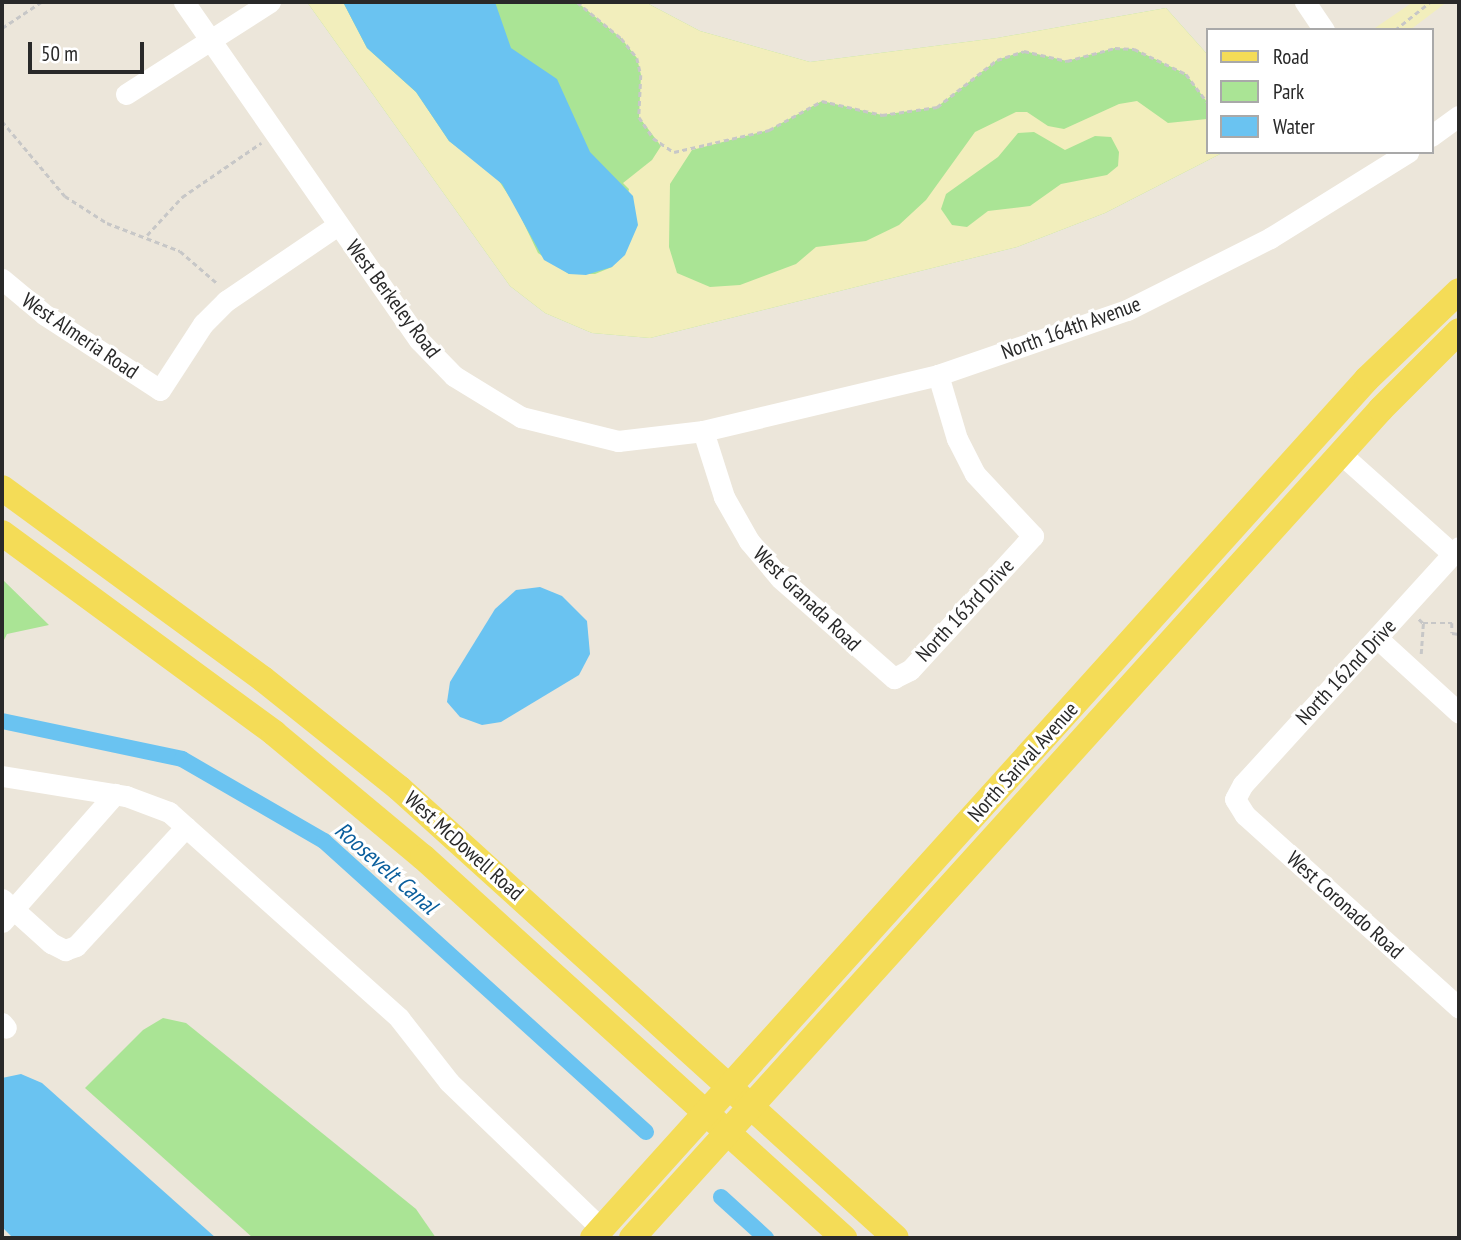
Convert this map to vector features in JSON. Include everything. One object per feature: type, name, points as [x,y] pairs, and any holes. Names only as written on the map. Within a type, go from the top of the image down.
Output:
[{"type":"main road","name":"North Sarival Avenue","points":[[597,1233],[1376,370],[1459,291]]},
{"type":"main road","name":"North Sarival Avenue","points":[[632,1238],[1341,454],[1459,331]]},
{"type":"main road","name":"West McDowell Road","points":[[2,488],[263,679],[400,788],[896,1238]]},
{"type":"main road","name":"West McDowell Road","points":[[2,533],[284,741],[423,857],[844,1238]]},
{"type":"street","name":"West Berkeley Road","points":[[184,2],[419,340],[454,376],[493,402],[550,427],[618,441],[704,431]]},
{"type":"street","points":[[126,94],[270,2]]},
{"type":"street","points":[[1305,2],[1323,28]]},
{"type":"street","points":[[1433,135],[1459,116]]},
{"type":"street","name":"North 164th Avenue","points":[[704,431],[938,375],[1127,310],[1196,278],[1327,205],[1405,154]]},
{"type":"street","points":[[230,299],[338,225]]},
{"type":"street","name":"West Almeria Road","points":[[2,279],[45,315],[160,390],[203,324],[230,299]]},
{"type":"street","name":"North 163rd Drive","points":[[894,678],[910,670],[1033,536],[975,474],[957,439],[938,375]]},
{"type":"street","name":"West Granada Road","points":[[704,431],[724,497],[748,541],[780,578],[894,678]]},
{"type":"street","points":[[1341,454],[1456,551]]},
{"type":"street","name":"North 162nd Drive","points":[[1235,799],[1243,784],[1456,551]]},
{"type":"street","points":[[1377,638],[1459,713]]},
{"type":"street","points":[[2,776],[115,794],[169,812],[399,1018],[449,1082],[597,1233]]},
{"type":"street","points":[[115,794],[6,910],[65,950],[76,946],[186,827]]},
{"type":"street","name":"West Coronado Road","points":[[1235,799],[1245,815],[1459,1008]]},
{"type":"path","points":[[2,28],[41,2]]},
{"type":"path","points":[[577,2],[621,38],[637,58],[641,75],[639,117],[653,138],[674,152],[769,130],[822,101],[882,115],[937,107],[997,60],[1024,51],[1067,61],[1115,48],[1134,49],[1186,74],[1206,101]]},
{"type":"path","points":[[1398,28],[1430,2]]},
{"type":"path","points":[[2,121],[65,196],[107,223],[147,235],[196,263],[230,299]]},
{"type":"path","points":[[147,235],[183,197],[274,132]]},
{"type":"path","points":[[1406,606],[1423,623],[1452,623],[1452,633],[1459,634]]},
{"type":"path","points":[[1409,667],[1423,652],[1423,623]]},
{"type":"green space","points":[[307,2],[645,2],[700,31],[810,62],[997,38],[1166,8],[1206,53],[1206,154],[1220,154],[1105,213],[1017,247],[650,338],[592,333],[545,313],[510,286]]},
{"type":"green space","points":[[2,579],[49,625],[7,634],[2,644]]},
{"type":"green space","points":[[163,1018],[186,1023],[416,1209],[436,1238],[253,1238],[85,1088],[143,1030]]},
{"type":"sand","points":[[307,2],[343,2],[367,48],[416,92],[449,141],[495,175],[515,205],[538,253],[569,274],[595,274],[612,267],[629,189],[623,183],[652,160],[661,146],[639,117],[641,75],[637,58],[621,38],[577,2],[645,2],[700,31],[810,62],[997,38],[1166,8],[1206,53],[1206,101],[1186,74],[1134,49],[1115,48],[1067,61],[1024,51],[997,60],[937,107],[882,115],[822,101],[769,130],[692,150],[670,184],[669,247],[677,273],[710,287],[740,285],[796,264],[816,247],[866,241],[899,225],[926,200],[975,132],[1016,112],[1027,112],[1048,126],[1064,129],[1119,104],[1137,101],[1168,123],[1206,119],[1206,154],[1220,154],[1105,213],[1017,247],[650,338],[592,333],[545,313],[510,286]],"holes":[[[1034,132],[1065,150],[1095,136],[1111,137],[1119,152],[1118,166],[1107,175],[1061,184],[1030,206],[988,211],[967,227],[952,225],[941,209],[946,194],[998,157],[1018,133]]]},
{"type":"sand","points":[[1413,2],[1447,2],[1413,28],[1375,28]]},
{"type":"water","points":[[343,2],[495,2],[511,48],[557,79],[590,152],[633,196],[638,225],[625,255],[612,267],[586,275],[569,274],[544,260],[502,184],[449,141],[416,92],[367,48]]},
{"type":"water","points":[[540,587],[562,596],[587,621],[590,654],[579,675],[501,722],[482,725],[460,717],[447,702],[450,682],[495,609],[516,590]]},
{"type":"water","points":[[21,1074],[42,1083],[216,1238],[13,1238],[2,1227],[2,1078]]},
{"type":"waterway","name":"Roosevelt Canal","points":[[2,721],[182,759],[324,841],[646,1132]]},
{"type":"waterway","name":"Roosevelt Canal","points":[[721,1197],[766,1238]]}]
